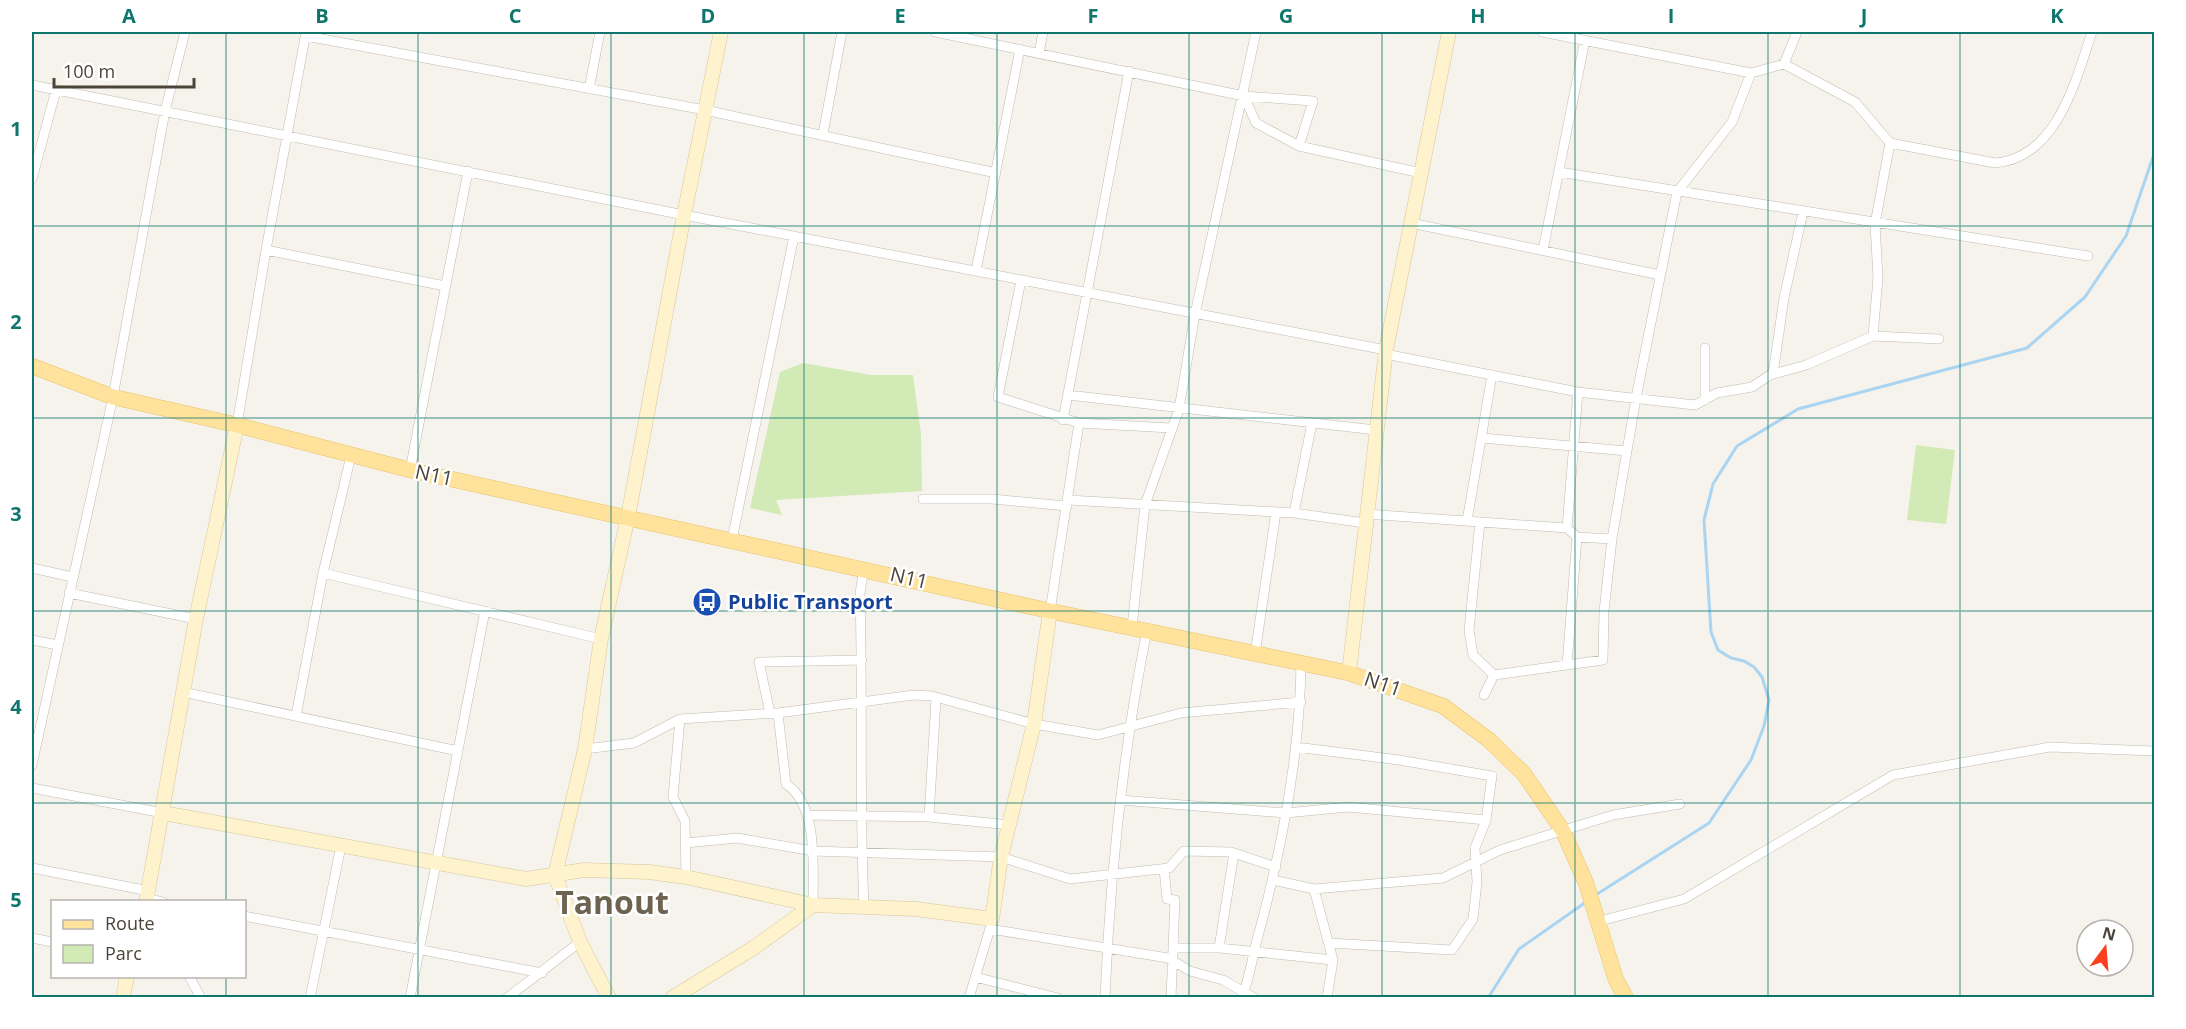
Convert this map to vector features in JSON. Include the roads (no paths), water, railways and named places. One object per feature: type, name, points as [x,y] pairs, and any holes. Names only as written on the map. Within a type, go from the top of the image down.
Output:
[{"type":"main road","name":"N11","points":[[32,366],[113,397],[237,425],[351,456],[1050,611],[1349,673],[1443,706],[1489,740],[1524,774],[1563,831],[1586,883],[1594,915],[1616,980],[1626,998]]},
{"type":"street","points":[[32,765],[113,397],[165,111],[185,32]]},
{"type":"street","points":[[589,89],[600,32]]},
{"type":"street","points":[[609,998],[580,942],[555,874],[585,748],[601,639],[628,517],[684,215],[721,32]]},
{"type":"street","points":[[823,134],[842,32]]},
{"type":"street","points":[[935,32],[1244,96],[1312,101],[1299,146]]},
{"type":"street","points":[[1039,53],[1043,32]]},
{"type":"street","points":[[1105,998],[1113,876],[1139,628],[1145,505],[1179,409],[1195,314],[1244,96],[1256,32]]},
{"type":"street","points":[[1349,673],[1386,352],[1449,32]]},
{"type":"street","points":[[1542,32],[1751,73],[1784,64],[1856,102],[1890,143],[1995,163],[2010,162],[2025,154],[2042,138],[2067,106],[2092,32]]},
{"type":"street","points":[[1784,64],[1797,32]]},
{"type":"street","points":[[32,868],[148,898],[196,620],[237,425],[266,250],[306,34],[705,110],[996,173]]},
{"type":"street","points":[[1543,250],[1585,40]]},
{"type":"street","points":[[976,271],[1020,49]]},
{"type":"street","points":[[1063,420],[1129,71]]},
{"type":"street","points":[[1494,675],[1603,660],[1604,611],[1612,539],[1636,398],[1677,192],[1732,122],[1751,73]]},
{"type":"street","points":[[32,85],[684,215],[1087,292],[1578,392],[1695,405],[1717,393],[1752,387],[1773,374],[1806,365],[1873,336],[1939,339]]},
{"type":"street","points":[[32,179],[56,90]]},
{"type":"street","points":[[1244,96],[1256,123],[1299,146],[1421,172]]},
{"type":"street","points":[[1873,336],[1878,278],[1875,224],[1890,143]]},
{"type":"street","points":[[411,470],[468,171]]},
{"type":"street","points":[[1559,172],[1803,213],[2088,256]]},
{"type":"street","points":[[1773,374],[1784,298],[1803,213]]},
{"type":"street","points":[[1411,223],[1660,275]]},
{"type":"street","points":[[732,540],[794,236]]},
{"type":"street","points":[[266,250],[445,286]]},
{"type":"street","points":[[1022,280],[998,397],[1063,420],[1172,428]]},
{"type":"street","points":[[1705,348],[1705,400]]},
{"type":"street","points":[[1467,521],[1492,375]]},
{"type":"street","points":[[1567,528],[1578,392]]},
{"type":"street","points":[[1068,395],[1376,430]]},
{"type":"street","points":[[969,998],[991,924],[1001,857],[1034,724],[1080,423]]},
{"type":"street","points":[[1294,513],[1312,423]]},
{"type":"street","points":[[1482,438],[1574,444],[1627,451]]},
{"type":"street","points":[[296,716],[323,573],[351,456]]},
{"type":"street","points":[[923,499],[992,499],[1145,505],[1365,519],[1467,521],[1567,528],[1577,537],[1612,539]]},
{"type":"street","points":[[1255,654],[1276,512]]},
{"type":"street","points":[[1480,522],[1469,630],[1473,655],[1494,675]]},
{"type":"street","points":[[1567,665],[1577,537]]},
{"type":"street","points":[[32,568],[72,577]]},
{"type":"street","points":[[864,568],[860,592],[863,814],[861,851],[864,906]]},
{"type":"street","points":[[323,573],[601,639]]},
{"type":"street","points":[[69,594],[196,620]]},
{"type":"street","points":[[410,998],[485,611]]},
{"type":"street","points":[[32,640],[57,645]]},
{"type":"street","points":[[813,905],[813,851],[807,815],[794,789],[786,784],[774,713],[759,662],[862,660]]},
{"type":"street","points":[[1243,995],[1273,880],[1286,813],[1296,747],[1301,663]]},
{"type":"street","points":[[1484,695],[1494,675]]},
{"type":"street","points":[[183,692],[458,751]]},
{"type":"street","points":[[585,748],[634,743],[680,718],[774,713],[914,695],[1034,724],[1098,735],[1181,713],[1300,702]]},
{"type":"street","points":[[929,817],[936,699]]},
{"type":"street","points":[[32,709],[43,711]]},
{"type":"street","points":[[680,718],[673,797],[685,821],[686,878]]},
{"type":"street","points":[[1296,747],[1399,760],[1492,776],[1485,820],[1474,848],[1477,861],[1473,920],[1452,950],[1329,943]]},
{"type":"street","points":[[1594,915],[1684,899],[1893,775],[2050,747],[2154,751]]},
{"type":"street","points":[[32,788],[526,879],[584,870],[649,872],[813,905],[916,909],[1107,950],[1173,961],[1190,971],[1223,980],[1243,995],[1254,998]]},
{"type":"street","points":[[1120,800],[1286,813],[1347,807],[1485,820]]},
{"type":"street","points":[[1273,880],[1314,889],[1443,878],[1500,850],[1613,815],[1680,804]]},
{"type":"street","points":[[807,815],[863,814],[929,817],[1010,825]]},
{"type":"street","points":[[686,843],[737,838],[813,851],[1001,857],[1071,879],[1169,868],[1184,851],[1234,853],[1276,867]]},
{"type":"street","points":[[310,998],[341,846]]},
{"type":"street","points":[[1219,948],[1234,853]]},
{"type":"street","points":[[1164,869],[1167,899],[1175,900],[1172,998]]},
{"type":"street","points":[[1314,889],[1333,960],[1327,998]]},
{"type":"street","points":[[672,998],[755,947],[813,905]]},
{"type":"street","points":[[246,916],[542,973]]},
{"type":"street","points":[[32,938],[51,942]]},
{"type":"street","points":[[507,998],[580,942]]},
{"type":"street","points":[[1173,948],[1219,948],[1333,960]]},
{"type":"street","points":[[975,977],[1058,998]]},
{"type":"street","points":[[123,998],[127,978]]},
{"type":"street","points":[[190,978],[201,998]]},
{"type":"waterway","points":[[1594,896],[1709,823],[1751,760],[1764,726],[1769,700],[1762,677],[1754,667],[1718,650],[1711,632],[1704,520],[1713,484],[1737,446],[1798,409],[2027,348],[2085,297],[2126,236],[2154,154]]},
{"type":"waterway","points":[[1488,998],[1519,949],[1586,902]]},
{"type":"place","name":"Public Transport","points":[[707,602]]},
{"type":"district","name":"Tanout","points":[[612,903]]}]
